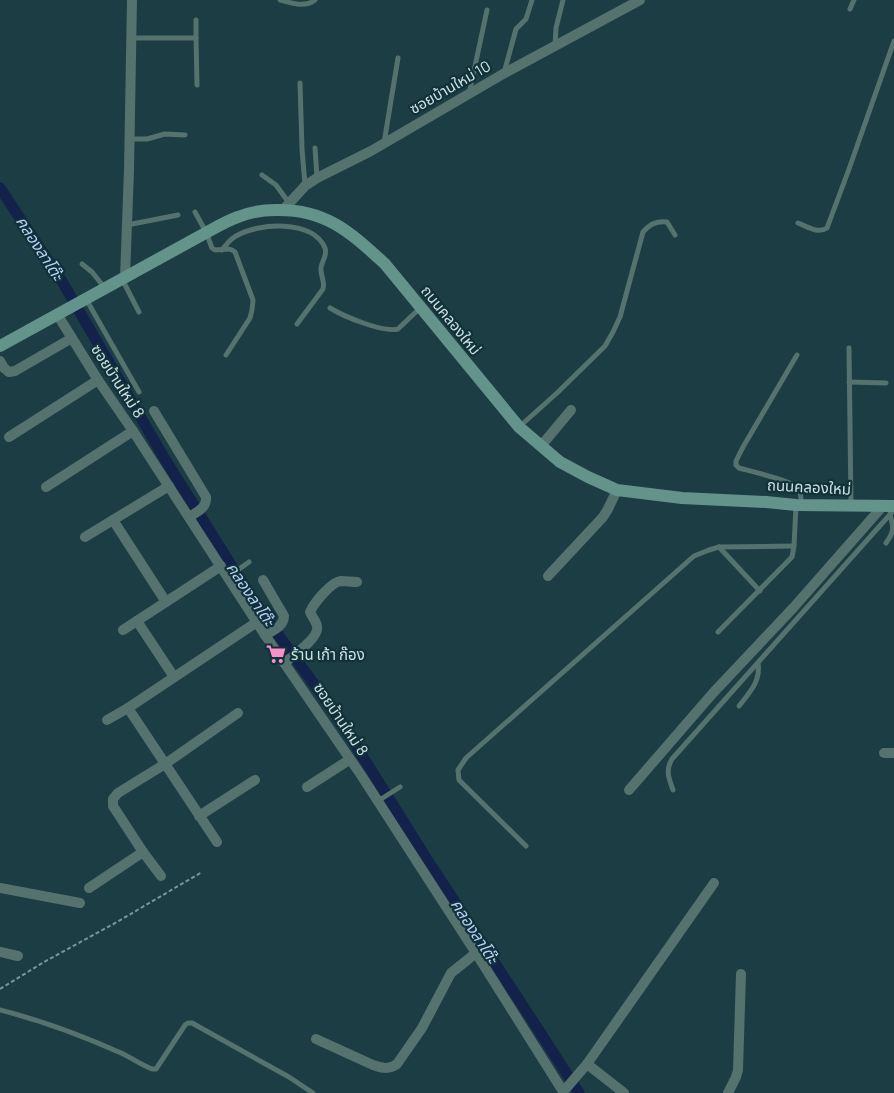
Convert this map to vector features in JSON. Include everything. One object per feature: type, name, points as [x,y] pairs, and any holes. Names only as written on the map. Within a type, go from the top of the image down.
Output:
[{"type":"street","points":[[124,278],[130,139],[132,0]]},
{"type":"street","name":"ซอยบ้านใหม่ 10","points":[[286,206],[317,178],[384,144],[503,74],[640,0]]},
{"type":"street","name":"ถนนคลองใหม่","points":[[0,346],[206,232],[239,216],[286,206],[328,220],[363,244],[385,264],[519,427],[560,462],[588,477],[617,490],[682,498],[890,509]]},
{"type":"street","name":"ซอยบ้านใหม่ 8","points":[[62,312],[72,338],[98,380],[169,486],[196,512],[221,566],[230,575],[257,622],[272,631],[291,658],[350,760],[381,800],[476,953],[568,1086]]},
{"type":"street","points":[[0,361],[9,372],[15,371],[72,338]]},
{"type":"street","points":[[9,437],[98,380]]},
{"type":"street","points":[[540,446],[571,410]]},
{"type":"street","points":[[154,411],[206,497],[206,502],[196,512]]},
{"type":"street","points":[[46,487],[133,431]]},
{"type":"street","points":[[85,537],[169,486]]},
{"type":"street","points":[[548,576],[603,516],[617,490]]},
{"type":"street","points":[[629,790],[713,693],[794,606],[890,509]]},
{"type":"street","points":[[113,520],[166,602]]},
{"type":"street","points":[[122,630],[221,566]]},
{"type":"street","points":[[263,580],[284,616],[284,621],[272,631]]},
{"type":"street","points":[[291,658],[316,634],[318,627],[310,612],[316,601],[334,583],[341,581],[357,582]]},
{"type":"street","points":[[137,621],[174,677]]},
{"type":"street","points":[[107,720],[257,622]]},
{"type":"street","points":[[128,708],[217,842]]},
{"type":"street","points":[[161,876],[113,806],[113,799],[118,792],[165,764],[238,713]]},
{"type":"street","points":[[307,787],[350,760]]},
{"type":"street","points":[[199,816],[255,780]]},
{"type":"street","points":[[88,888],[143,852]]},
{"type":"street","points":[[568,1086],[587,1064],[714,883]]},
{"type":"street","points":[[0,888],[80,903]]},
{"type":"street","points":[[0,952],[18,956]]},
{"type":"street","points":[[316,1039],[373,1065],[382,1068],[393,1067],[422,1028],[451,973],[476,953]]},
{"type":"street","points":[[728,1093],[738,1070],[741,974]]},
{"type":"street","points":[[587,1064],[624,1093]]},
{"type":"lane","points":[[280,0],[300,4],[311,3],[315,0]]},
{"type":"lane","points":[[503,74],[516,29],[526,19],[532,0]]},
{"type":"lane","points":[[555,46],[556,28],[563,0]]},
{"type":"lane","points":[[850,9],[854,0]]},
{"type":"lane","points":[[469,94],[486,10]]},
{"type":"lane","points":[[196,20],[197,86]]},
{"type":"lane","points":[[132,38],[196,38]]},
{"type":"lane","points":[[798,223],[816,231],[827,228],[894,41]]},
{"type":"lane","points":[[384,144],[398,58]]},
{"type":"lane","points":[[300,83],[302,149],[306,186]]},
{"type":"lane","points":[[130,139],[147,139],[165,134],[185,135]]},
{"type":"lane","points":[[315,148],[317,178]]},
{"type":"lane","points":[[262,175],[276,185],[286,206]]},
{"type":"lane","points":[[195,212],[212,248],[235,252],[253,300],[250,318],[226,355]]},
{"type":"lane","points":[[127,226],[178,215]]},
{"type":"lane","points":[[519,427],[605,346],[620,316],[643,232],[654,223],[667,222],[676,235]]},
{"type":"lane","points":[[222,250],[237,235],[268,226],[297,228],[312,233],[321,241],[326,251],[326,256],[320,268],[324,285],[323,289],[297,324]]},
{"type":"lane","points":[[82,264],[92,272],[105,288]]},
{"type":"lane","points":[[124,278],[139,312]]},
{"type":"lane","points":[[83,300],[139,392]]},
{"type":"lane","points":[[330,308],[354,319],[394,330],[398,329],[420,307]]},
{"type":"lane","points":[[849,348],[851,506]]},
{"type":"lane","points":[[718,632],[792,557],[800,490],[798,487],[787,482],[739,468],[736,465],[736,461],[797,355]]},
{"type":"lane","points":[[850,382],[886,382]]},
{"type":"lane","points":[[886,543],[893,529],[890,509]]},
{"type":"lane","points":[[673,790],[668,772],[668,766],[672,759],[758,663],[890,509]]},
{"type":"lane","points":[[526,846],[459,780],[458,770],[466,758],[694,556],[720,547],[794,546]]},
{"type":"lane","points":[[720,547],[760,591]]},
{"type":"lane","points":[[230,575],[249,562]]},
{"type":"lane","points":[[739,706],[756,682],[759,670],[758,663]]},
{"type":"lane","points":[[381,800],[400,786]]},
{"type":"lane","points":[[0,1010],[29,1017],[95,1042],[122,1053],[152,1069],[156,1069],[185,1025],[192,1023],[289,1077],[313,1093]]},
{"type":"path","points":[[0,989],[202,872]]},
{"type":"waterway","name":"คลองลาโต๊ะ","points":[[0,188],[63,283],[163,456],[253,600],[338,717],[428,861],[579,1093]]},
{"type":"place","name":"ร้าน เก้า ก๊อง","points":[[276,654]]}]
